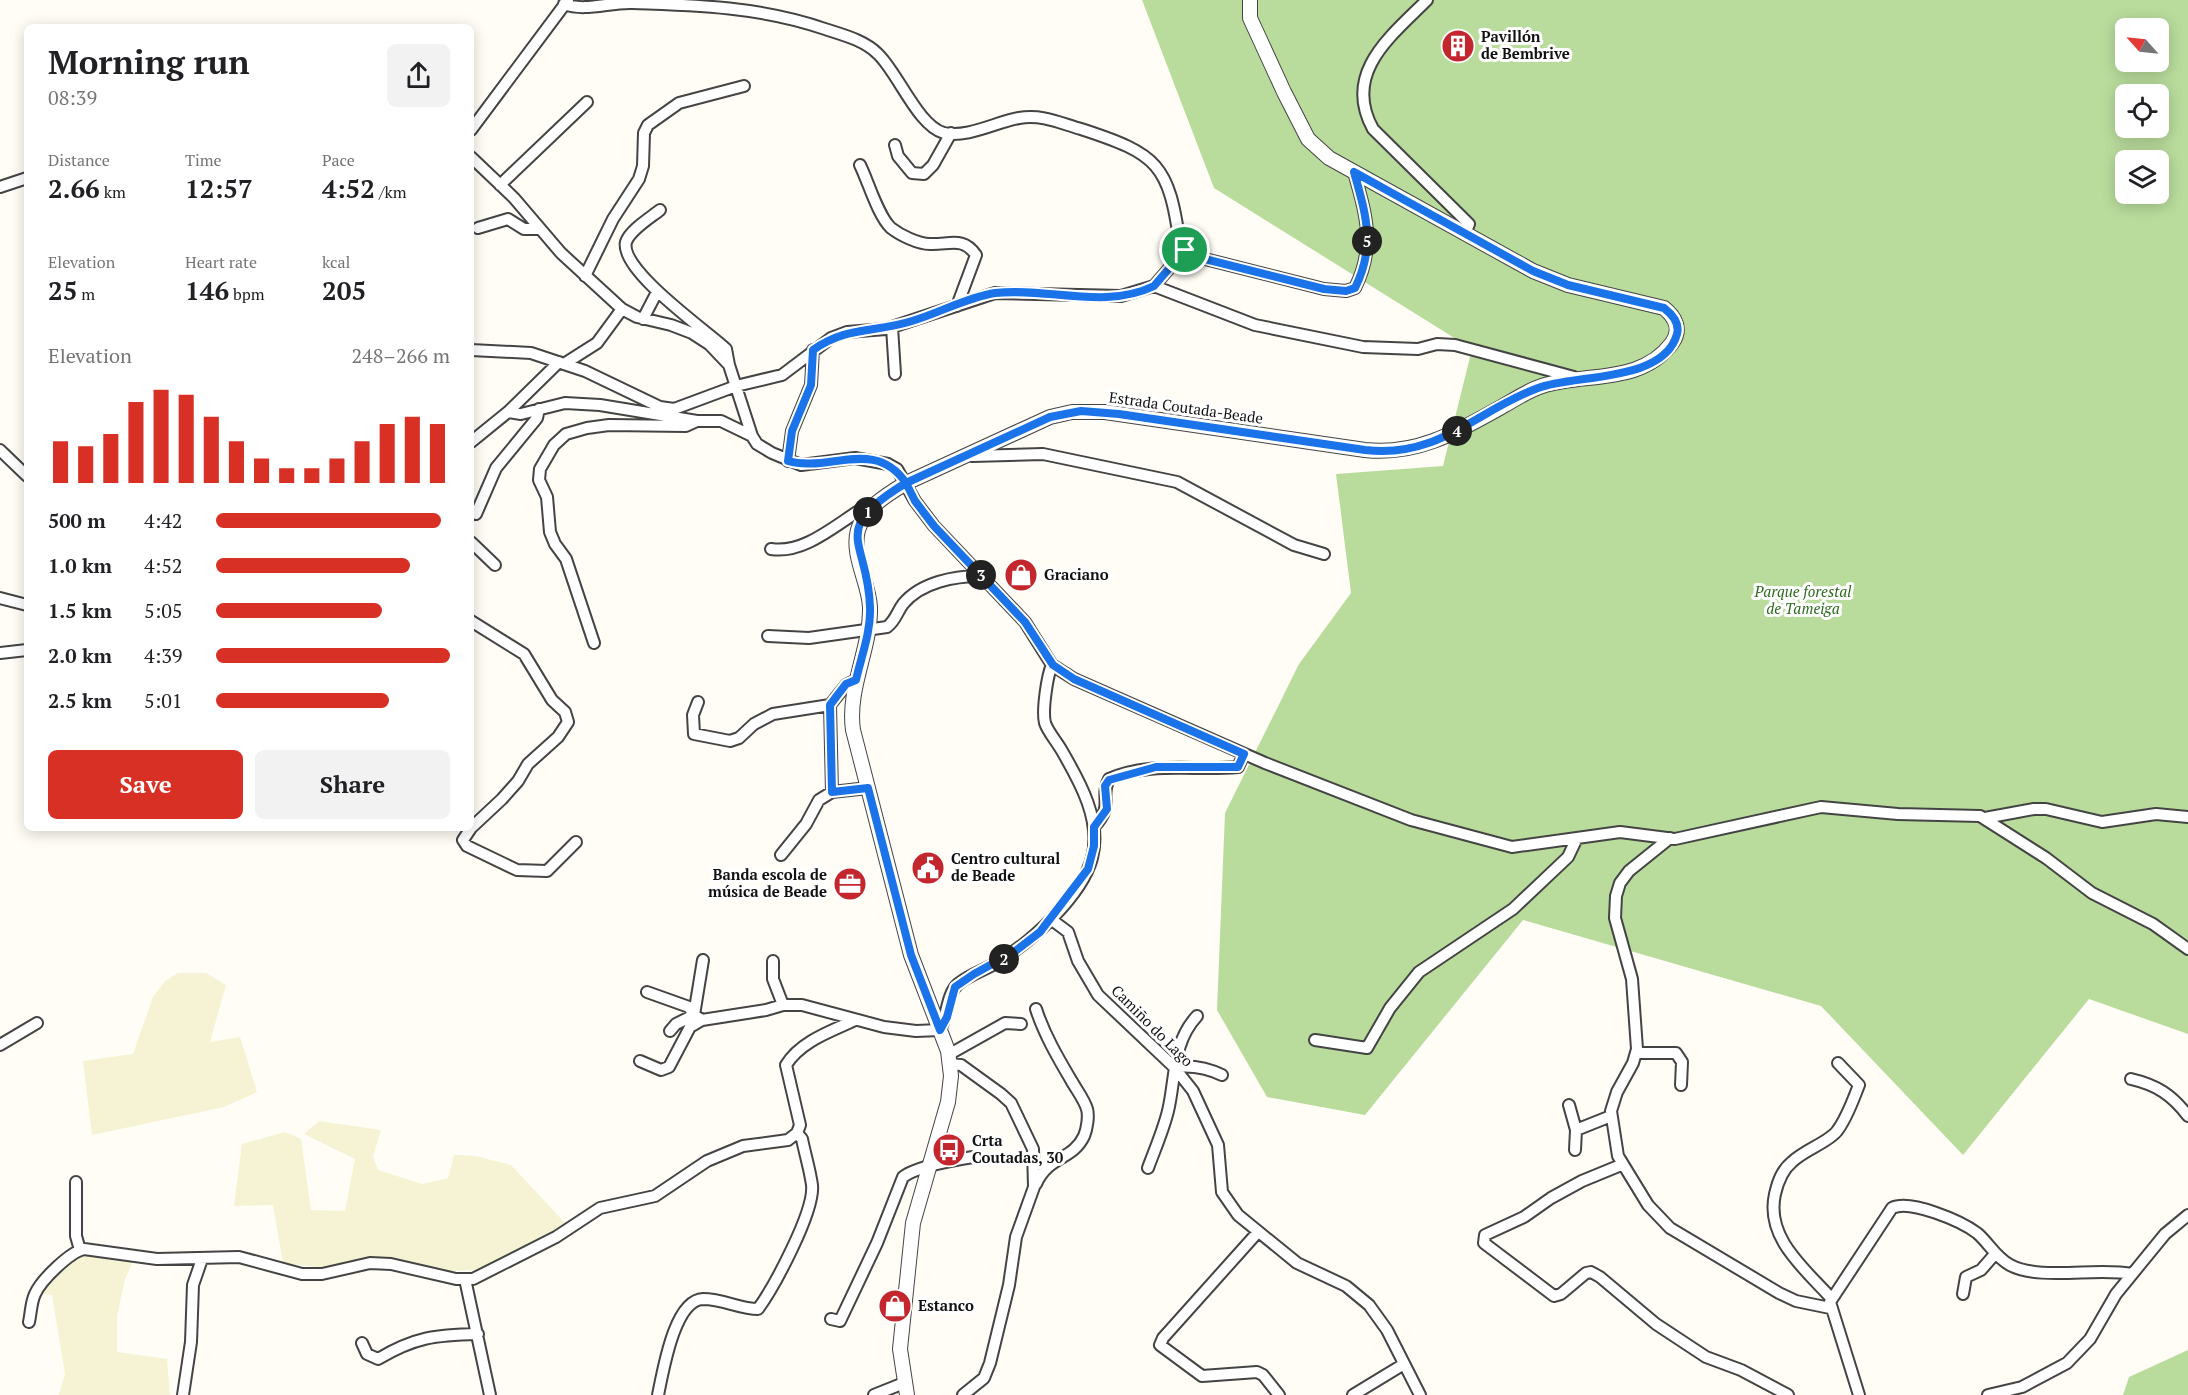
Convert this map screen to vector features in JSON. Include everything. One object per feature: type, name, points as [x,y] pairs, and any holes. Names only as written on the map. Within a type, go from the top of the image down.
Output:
[{"type":"street","name":"Estrada Coutada-Beade","points":[[905,1389],[900,1349],[913,1223],[948,1102],[951,1076],[940,1030],[911,955],[852,723],[856,680],[868,630],[869,596],[856,538],[860,524],[868,512],[906,483],[1050,417],[1081,411],[1119,414],[1365,450],[1402,451],[1448,436],[1531,390],[1552,384],[1626,373],[1651,363],[1675,339],[1677,332],[1674,318],[1664,308],[1568,285],[1533,271],[1329,158],[1308,139],[1250,18],[1250,0]]},
{"type":"street","points":[[1427,0],[1378,49],[1367,73],[1361,98],[1364,113],[1373,129],[1469,224],[1465,234]]},
{"type":"street","points":[[474,126],[566,2],[574,8],[628,2],[731,7],[815,25],[857,40],[876,51],[890,67],[922,116],[942,132],[951,133],[1040,116],[1136,148],[1150,160],[1169,186],[1180,245],[1197,257],[1324,289],[1346,291],[1355,288],[1364,270],[1368,222],[1354,172]]},
{"type":"street","points":[[585,276],[613,219],[639,179],[643,166],[644,133],[648,125],[685,101],[744,86]]},
{"type":"street","points":[[500,185],[538,146],[562,128],[587,102]]},
{"type":"street","points":[[895,145],[898,156],[912,173],[924,174],[933,165],[951,133]]},
{"type":"street","points":[[474,160],[585,276],[621,309],[643,319],[692,333],[709,344],[729,365]]},
{"type":"street","points":[[860,165],[885,219],[892,228],[929,244],[958,242],[969,245],[976,255],[957,306]]},
{"type":"street","points":[[0,187],[24,179]]},
{"type":"street","points":[[660,210],[629,237],[626,244],[627,254],[657,292],[726,349],[752,436],[757,444],[788,461],[801,465],[855,458],[888,464],[897,469],[915,501],[934,526],[1025,622],[1053,665],[1074,679],[1244,754],[1411,820],[1512,847],[1620,832],[1670,838],[1821,807],[1984,818],[2046,809],[2102,822],[2156,814],[2188,817]]},
{"type":"street","points":[[478,228],[508,219],[524,229],[539,229]]},
{"type":"street","points":[[622,409],[630,404],[674,409],[736,386],[782,375],[831,338],[848,332],[892,327],[995,293],[1121,296],[1154,286],[1185,250]]},
{"type":"street","points":[[1154,286],[1255,325],[1379,348],[1418,349],[1437,344],[1455,345],[1488,352],[1538,369],[1585,379]]},
{"type":"street","points":[[643,319],[657,292]]},
{"type":"street","points":[[474,440],[559,365],[597,343],[621,309]]},
{"type":"street","points":[[892,327],[896,374]]},
{"type":"street","points":[[474,350],[531,353],[660,407]]},
{"type":"street","points":[[788,461],[792,431],[811,385],[813,350]]},
{"type":"street","points":[[508,412],[521,414],[565,403],[697,421],[720,421],[752,436]]},
{"type":"street","points":[[476,514],[496,468],[537,418],[539,410]]},
{"type":"street","points":[[594,643],[566,559],[555,544],[550,532],[547,497],[539,480],[540,469],[566,434],[609,425],[686,426],[697,421]]},
{"type":"street","points":[[0,450],[24,473]]},
{"type":"street","points":[[967,456],[1043,454],[1177,482],[1294,544],[1324,554]]},
{"type":"street","points":[[771,549],[784,551],[801,546],[857,512],[868,512]]},
{"type":"street","points":[[474,545],[495,564]]},
{"type":"street","points":[[768,636],[809,638],[887,627],[894,621],[908,598],[944,579],[981,576]]},
{"type":"street","points":[[0,598],[24,604]]},
{"type":"street","points":[[474,623],[524,654],[552,700],[565,712],[568,722],[558,737],[528,764],[518,781],[502,799],[474,825]]},
{"type":"street","points":[[0,653],[24,650]]},
{"type":"street","points":[[670,1030],[676,1024],[698,1018],[766,1010],[783,1005],[802,1005],[853,1021],[907,1031],[940,1030],[947,1017],[953,991],[959,983],[1014,952],[1052,920],[1088,869],[1094,846],[1094,827],[1090,809],[1071,767],[1045,722],[1047,678],[1053,665]]},
{"type":"street","points":[[832,792],[830,705],[846,684],[856,680]]},
{"type":"street","points":[[698,702],[693,716],[694,734],[730,741],[773,714],[830,705]]},
{"type":"street","points":[[1094,827],[1107,809],[1105,786],[1109,780],[1156,767],[1238,767],[1244,754]]},
{"type":"street","points":[[781,855],[807,824],[819,800],[832,792],[868,788]]},
{"type":"street","points":[[1984,818],[2046,858],[2101,899],[2153,924],[2188,949]]},
{"type":"street","points":[[469,831],[463,840],[467,846],[517,870],[530,872],[547,871],[576,842]]},
{"type":"street","points":[[1315,1040],[1367,1048],[1381,1022],[1419,972],[1515,908],[1568,857],[1577,838]]},
{"type":"street","points":[[1670,838],[1629,871],[1620,883],[1616,896],[1615,918],[1632,979],[1636,1053],[1617,1092],[1611,1116],[1621,1165],[1648,1205],[1676,1234],[1779,1293],[1796,1300],[1831,1303]]},
{"type":"street","name":"Camiño do Lago","points":[[1052,920],[1068,932],[1078,961],[1098,995],[1174,1067],[1193,1091],[1221,1154],[1220,1183],[1226,1199],[1238,1215],[1297,1263],[1356,1294],[1369,1305],[1387,1330],[1420,1395]]},
{"type":"street","points":[[640,1061],[661,1070],[669,1067],[690,1027],[698,1018],[703,960]]},
{"type":"street","points":[[773,962],[773,979],[783,1005]]},
{"type":"street","points":[[647,992],[689,1007],[698,1018]]},
{"type":"street","points":[[963,1395],[984,1378],[990,1363],[1009,1285],[1016,1237],[1034,1186],[1041,1171],[1077,1146],[1084,1136],[1088,1122],[1087,1109],[1061,1063],[1036,1009]]},
{"type":"street","points":[[1148,1168],[1168,1111],[1174,1067],[1185,1029],[1197,1016]]},
{"type":"street","points":[[29,1322],[35,1293],[66,1258],[80,1250],[157,1259],[239,1257],[302,1274],[322,1274],[370,1263],[392,1264],[473,1279],[556,1237],[600,1208],[655,1196],[707,1161],[743,1146],[788,1140],[797,1133],[799,1116],[786,1065],[793,1054],[809,1042],[853,1021]]},
{"type":"street","points":[[0,1045],[37,1023]]},
{"type":"street","points":[[949,1060],[1005,1023],[1021,1024]]},
{"type":"street","points":[[1636,1053],[1676,1053],[1682,1062],[1681,1085]]},
{"type":"street","points":[[949,1060],[961,1065],[1011,1104],[1033,1149],[1034,1186]]},
{"type":"street","points":[[1838,1064],[1859,1085],[1854,1097],[1835,1134],[1799,1155],[1782,1173],[1776,1190],[1773,1210],[1775,1224],[1784,1244],[1831,1303],[1859,1395]]},
{"type":"street","points":[[1174,1067],[1189,1065],[1210,1069],[1222,1075]]},
{"type":"street","points":[[2131,1079],[2159,1088],[2174,1098],[2188,1116]]},
{"type":"street","points":[[1569,1106],[1576,1130],[1575,1150]]},
{"type":"street","points":[[1576,1130],[1611,1116]]},
{"type":"street","points":[[658,1395],[673,1336],[683,1312],[691,1303],[701,1299],[721,1300],[758,1309],[790,1253],[813,1187],[802,1139],[797,1133]]},
{"type":"street","points":[[831,1319],[840,1321],[877,1243],[903,1177],[910,1171],[973,1157]]},
{"type":"street","points":[[1621,1165],[1582,1181],[1551,1198],[1524,1217],[1485,1235],[1484,1243],[1554,1296],[1562,1294],[1586,1273],[1595,1273],[1656,1324],[1706,1357],[1742,1370],[1788,1395]]},
{"type":"street","points":[[76,1182],[76,1236],[80,1250]]},
{"type":"street","points":[[1831,1303],[1892,1208],[1897,1205],[1922,1209],[1964,1225],[1986,1241],[1995,1254],[2011,1266],[2036,1272],[2132,1274]]},
{"type":"street","points":[[1988,1395],[2019,1391],[2048,1374],[2082,1348],[2115,1294],[2173,1225],[2188,1215]]},
{"type":"street","points":[[1258,1232],[1163,1338],[1160,1345],[1202,1376],[1257,1372],[1263,1375],[1279,1395]]},
{"type":"street","points":[[1963,1294],[1966,1277],[1981,1270],[1995,1254]]},
{"type":"street","points":[[183,1395],[191,1342],[194,1285],[202,1258]]},
{"type":"street","points":[[465,1279],[490,1395]]},
{"type":"street","points":[[362,1343],[367,1354],[378,1359],[405,1343],[417,1339],[446,1334],[478,1334]]},
{"type":"street","points":[[1353,1395],[1404,1364]]},
{"type":"street","points":[[874,1395],[905,1389]]},
{"type":"shaded area","points":[[178,973],[206,973],[226,985],[210,1042],[240,1037],[257,1092],[224,1107],[92,1135],[83,1061],[133,1054],[153,997],[165,981]]},
{"type":"shaded area","points":[[319,1121],[381,1130],[373,1157],[378,1170],[422,1184],[448,1178],[454,1155],[475,1156],[511,1165],[566,1224],[480,1270],[451,1271],[391,1258],[365,1257],[326,1268],[283,1263],[273,1205],[234,1206],[242,1144],[285,1132],[301,1139],[311,1210],[345,1211],[355,1159],[304,1134]]},
{"type":"shaded area","points":[[80,1250],[135,1257],[125,1279],[117,1316],[117,1352],[167,1359],[170,1395],[59,1395],[65,1374],[52,1295],[35,1293]]},
{"type":"green space","name":"Parque forestal de Tameiga","points":[[1142,0],[2188,0],[2188,1034],[2089,999],[1963,1155],[1821,1006],[1523,920],[1365,1115],[1267,1097],[1217,1010],[1225,813],[1299,664],[1351,593],[1336,474],[1443,466],[1472,349],[1214,188]]},
{"type":"green space","points":[[2188,1350],[2188,1395],[2123,1395],[2129,1377]]},
{"type":"place","name":"Pavillón de Bembrive","points":[[1458,46]]},
{"type":"place","name":"Graciano","points":[[1021,575]]},
{"type":"place","name":"Centro cultural de Beade","points":[[928,868]]},
{"type":"place","name":"Banda escola de música de Beade","points":[[850,884]]},
{"type":"place","name":"Crta Coutadas, 30","points":[[949,1150]]},
{"type":"place","name":"Estanco","points":[[895,1306]]},
{"type":"route","points":[[1185,250],[1154,286],[1148,289],[1121,296],[995,293],[885,329],[848,332],[831,338],[813,350],[811,385],[805,405],[792,431],[788,461],[801,465],[855,458],[888,464],[897,469],[906,483],[874,506],[857,531],[856,545],[867,585],[870,617],[856,680],[846,684],[830,705],[828,733],[832,792],[868,788],[911,955],[940,1030],[947,1017],[955,987],[1014,952],[1046,927],[1088,869],[1094,846],[1094,827],[1103,818],[1107,809],[1105,786],[1109,780],[1156,767],[1216,769],[1238,767],[1244,754],[1074,679],[1053,665],[1025,622],[934,526],[915,501],[906,483],[1050,417],[1081,411],[1105,412],[1365,450],[1388,452],[1413,449],[1448,436],[1542,386],[1640,369],[1661,355],[1675,339],[1677,332],[1674,318],[1664,308],[1568,285],[1533,271],[1354,172],[1368,222],[1364,270],[1355,288],[1346,291],[1324,289],[1197,257],[1185,250]]}]
